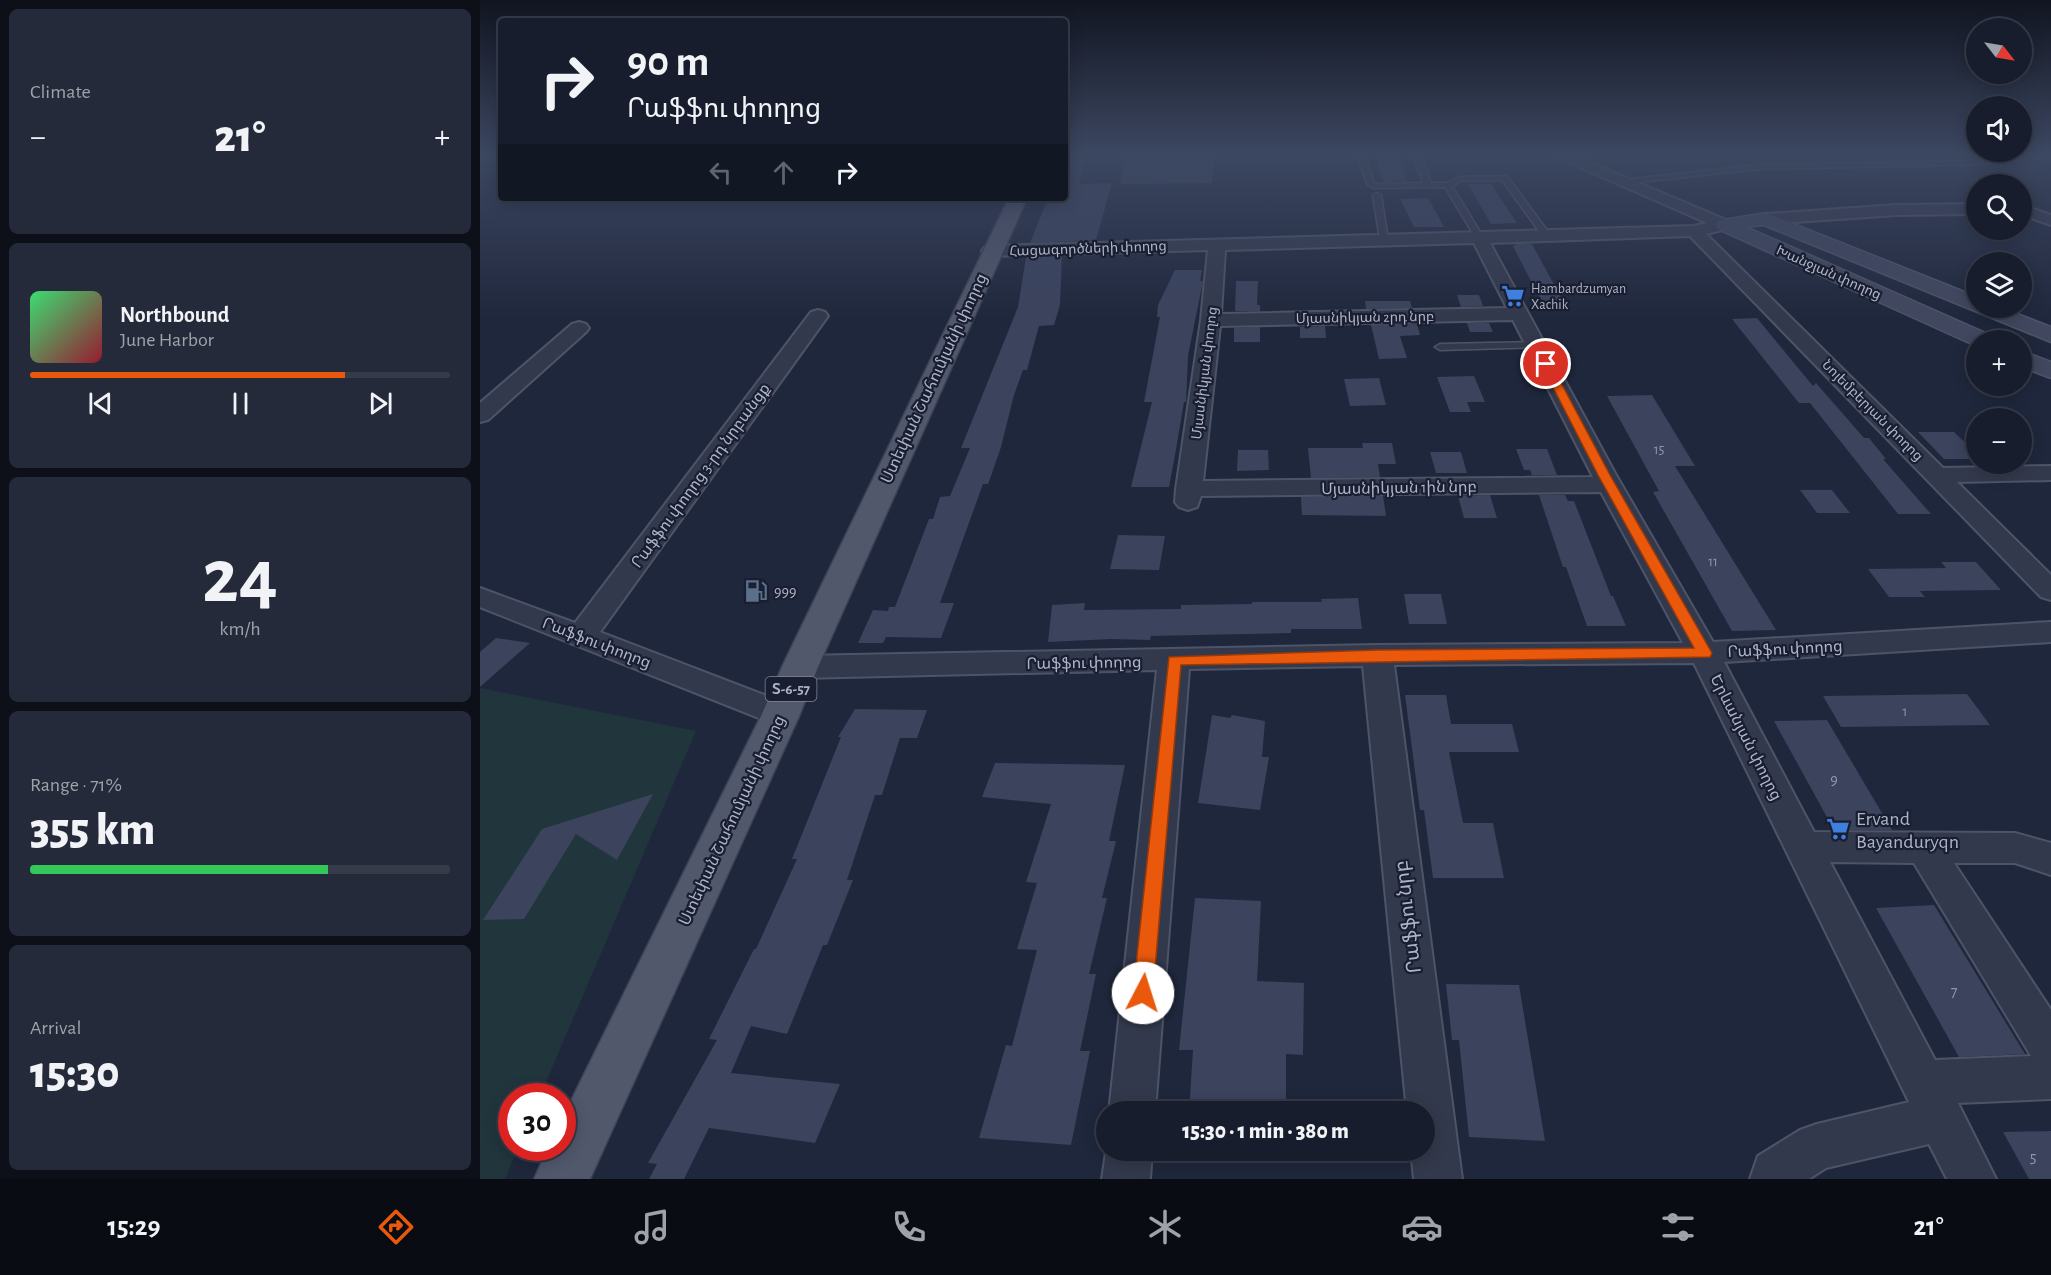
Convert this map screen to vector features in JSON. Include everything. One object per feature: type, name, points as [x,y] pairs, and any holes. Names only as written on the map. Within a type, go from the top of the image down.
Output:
[{"type":"main road","name":"Ստեփան Շահումյանի փողոց","points":[[562,1179],[781,714],[800,667],[1012,209]]},
{"type":"street","points":[[1687,209],[1725,225],[1766,219],[1896,210],[1966,209]]},
{"type":"street","points":[[2032,213],[2051,220]]},
{"type":"street","name":"Խանջյան փողոց","points":[[1766,219],[1966,301]]},
{"type":"street","name":"Հացագործների փողոց","points":[[991,251],[1547,237],[1694,231],[1725,225]]},
{"type":"street","name":"Խանջյան փողոց","points":[[1725,225],[1966,333]]},
{"type":"street","name":"Նոյեմբերյան փողոց","points":[[1694,231],[2051,591]]},
{"type":"street","name":"Երևանյան փողոց","points":[[1479,237],[1518,314],[1704,653],[1972,1179]]},
{"type":"street","name":"Մյասնիկյան փողոց","points":[[1188,495],[1211,320],[1217,245]]},
{"type":"street","name":"Մյասնիկյան 2րդ նրբ","points":[[1211,320],[1518,314]]},
{"type":"street","name":"Րաֆֆու փողոց 3-րդ նրբանցք","points":[[582,635],[818,316]]},
{"type":"street","points":[[2008,318],[2051,335]]},
{"type":"street","points":[[480,416],[579,328]]},
{"type":"street","points":[[2032,362],[2051,371]]},
{"type":"street","points":[[1938,475],[2051,473]]},
{"type":"street","name":"Մյասնիկյան 1ին նրբ","points":[[1188,495],[1610,484]]},
{"type":"street","name":"Րաֆֆու փողոց","points":[[480,597],[781,714]]},
{"type":"street","name":"Րաֆֆու փողոց","points":[[800,667],[1377,655],[1704,653],[2051,632]]},
{"type":"street","name":"Րաֆֆու նրբ","points":[[1377,655],[1438,1179]]},
{"type":"street","points":[[1133,1101],[1174,660]]},
{"type":"street","points":[[1804,847],[2015,848],[2044,856],[2051,861]]},
{"type":"street","points":[[1924,848],[2051,1049]]},
{"type":"street","points":[[1774,1179],[1775,1173],[1817,1147],[1932,1101],[2051,1077]]},
{"type":"street","points":[[1126,1179],[1127,1161]]},
{"type":"lane","points":[[1379,209],[1384,240]]},
{"type":"lane","points":[[1462,209],[1479,237]]},
{"type":"lane","points":[[1527,209],[1547,237]]},
{"type":"lane","points":[[1440,347],[1537,345]]},
{"type":"shaded area","points":[[480,688],[696,731],[546,1083],[498,1083],[498,1161],[513,1161],[505,1179],[480,1179]]},
{"type":"building","points":[[1044,209],[1105,209],[1096,240],[1030,243]]},
{"type":"building","points":[[1405,209],[1434,209],[1444,227],[1414,227]]},
{"type":"building","points":[[1482,209],[1508,209],[1517,223],[1491,224]]},
{"type":"building","points":[[1532,244],[1563,301],[1541,301],[1513,246]]},
{"type":"building","points":[[1062,256],[1060,305],[1054,325],[1039,326],[1027,370],[1023,370],[991,476],[988,484],[983,484],[940,603],[954,603],[941,638],[886,637],[883,643],[858,643],[873,610],[888,611],[889,607],[895,607],[929,519],[933,519],[940,497],[950,496],[970,448],[961,448],[1018,307],[1026,257]]},
{"type":"building","points":[[1175,270],[1202,270],[1200,281],[1203,281],[1188,356],[1186,402],[1184,402],[1169,487],[1131,487],[1152,402],[1144,402],[1160,317],[1157,317],[1158,305]]},
{"type":"building","points":[[1236,281],[1258,281],[1257,305],[1260,305],[1260,311],[1235,311]]},
{"type":"building","points":[[1457,295],[1479,295],[1483,306],[1461,307]]},
{"type":"building","points":[[1365,301],[1410,301],[1412,308],[1366,309]]},
{"type":"building","points":[[1757,318],[1813,386],[1816,383],[1864,438],[1869,438],[1886,459],[1883,459],[1931,514],[1898,514],[1810,403],[1799,403],[1732,319]]},
{"type":"building","points":[[1467,323],[1489,323],[1493,332],[1470,332]]},
{"type":"building","points":[[1417,324],[1420,335],[1400,336],[1407,358],[1379,359],[1371,325]]},
{"type":"building","points":[[1325,326],[1326,338],[1300,338],[1300,327]]},
{"type":"building","points":[[1260,327],[1260,342],[1234,342],[1234,328]]},
{"type":"building","points":[[1474,376],[1485,402],[1467,402],[1471,412],[1450,412],[1437,377]]},
{"type":"building","points":[[1379,378],[1386,405],[1350,406],[1344,379]]},
{"type":"building","points":[[1652,395],[1695,466],[1675,466],[1776,630],[1732,631],[1653,492],[1659,491],[1607,396]]},
{"type":"building","points":[[1918,432],[1954,432],[1966,443],[1966,459],[1944,459]]},
{"type":"building","points":[[1362,443],[1392,443],[1396,464],[1378,464],[1380,477],[1311,478],[1308,448],[1363,448]]},
{"type":"building","points":[[1516,449],[1547,449],[1557,475],[1532,475],[1530,470],[1524,470]]},
{"type":"building","points":[[1238,450],[1268,450],[1269,470],[1237,471]]},
{"type":"building","points":[[1430,452],[1461,452],[1467,473],[1436,473]]},
{"type":"building","points":[[1800,490],[1832,490],[1850,513],[1817,513]]},
{"type":"building","points":[[1490,495],[1497,518],[1464,518],[1458,496]]},
{"type":"building","points":[[1539,495],[1565,495],[1568,501],[1574,501],[1611,596],[1626,626],[1587,626],[1566,567],[1563,567]]},
{"type":"building","points":[[1383,496],[1386,516],[1302,515],[1301,497]]},
{"type":"building","points":[[1118,535],[1165,536],[1159,570],[1110,569]]},
{"type":"building","points":[[1941,562],[1976,562],[2001,590],[1920,591],[1925,597],[1889,597],[1868,569],[1946,568]]},
{"type":"building","points":[[1404,594],[1441,594],[1447,624],[1409,624]]},
{"type":"building","points":[[1358,598],[1362,629],[1291,629],[1291,633],[1151,636],[1150,640],[1048,642],[1052,605],[1085,603],[1084,610],[1181,609],[1181,605],[1322,602],[1321,599]]},
{"type":"building","points":[[496,638],[530,643],[480,687],[480,652]]},
{"type":"building","points":[[1967,694],[1990,725],[1841,727],[1823,696]]},
{"type":"building","points":[[1405,695],[1446,695],[1451,724],[1512,724],[1519,752],[1449,752],[1463,823],[1493,823],[1504,878],[1433,878],[1424,810],[1420,810]]},
{"type":"building","points":[[855,709],[927,710],[917,738],[900,738],[882,795],[875,795],[847,880],[853,880],[827,945],[823,945],[787,1034],[751,1026],[731,1073],[840,1084],[815,1143],[709,1128],[684,1179],[649,1179],[657,1164],[648,1163],[717,1040],[709,1039],[756,949],[797,859],[792,859],[841,737],[838,737]]},
{"type":"building","points":[[1212,715],[1230,718],[1232,715],[1265,721],[1262,757],[1269,757],[1260,810],[1198,803]]},
{"type":"building","points":[[1827,720],[1892,830],[1834,830],[1774,721]]},
{"type":"building","points":[[995,763],[1125,765],[1109,841],[1116,841],[1102,898],[1107,898],[1089,974],[1096,974],[1080,1051],[1090,1051],[1071,1145],[979,1138],[1006,1045],[1012,1046],[1037,950],[1017,949],[1037,883],[1026,882],[1051,804],[982,797]]},
{"type":"building","points":[[653,794],[617,860],[576,834],[524,919],[483,920],[542,829]]},
{"type":"building","points":[[1195,898],[1261,901],[1257,981],[1304,983],[1303,1055],[1286,1054],[1286,1101],[1190,1101],[1193,1050],[1179,1050]]},
{"type":"building","points":[[1934,905],[2025,1054],[1959,1057],[1876,908]]},
{"type":"building","points":[[1446,984],[1519,985],[1545,1141],[1469,1137],[1459,1040],[1452,1040]]},
{"type":"building","points":[[2051,1131],[2051,1179],[2029,1179],[2003,1132]]},
{"type":"place","name":"Hambardzumyan Xachik","points":[[1513,296]]},
{"type":"place","name":"999","points":[[756,591]]},
{"type":"place","name":"Ervand Bayanduryqn","points":[[1838,829]]},
{"type":"route","points":[[1143,993],[1174,660],[1377,655],[1704,653],[1604,475],[1546,364]]}]
